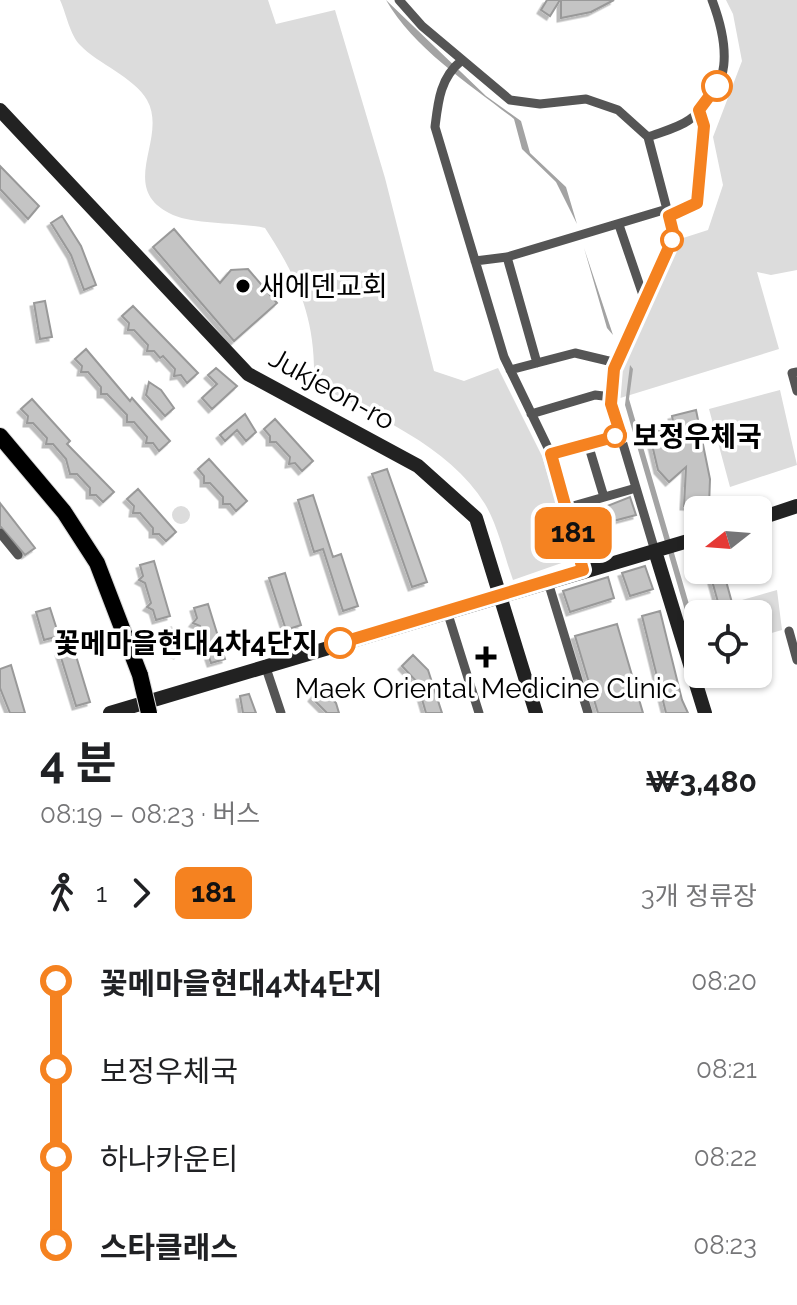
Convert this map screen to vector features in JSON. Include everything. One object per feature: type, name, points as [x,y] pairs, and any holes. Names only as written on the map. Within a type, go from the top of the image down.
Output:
[{"type":"highway","points":[[0,436],[64,512],[97,563],[149,713]]},
{"type":"highway","points":[[0,451],[58,520],[91,571],[136,676],[142,713]]},
{"type":"street","points":[[399,0],[456,66],[510,100],[540,104],[586,99],[618,110],[648,137],[674,236],[617,363],[612,397],[636,488],[665,548],[705,713]]},
{"type":"street","points":[[648,137],[689,120],[726,70],[721,25],[712,0]]},
{"type":"street","points":[[456,66],[440,90],[435,127],[510,370],[551,454],[583,570]]},
{"type":"street","name":"Jukjeon-ro","points":[[0,110],[248,374],[418,466],[476,518],[536,713]]},
{"type":"street","points":[[475,261],[507,257],[697,203],[704,126],[699,110]]},
{"type":"street","points":[[619,225],[645,301]]},
{"type":"street","points":[[507,257],[537,363]]},
{"type":"street","points":[[510,370],[575,353],[617,363]]},
{"type":"street","points":[[797,372],[792,373],[797,391]]},
{"type":"street","points":[[531,414],[595,395],[612,397]]},
{"type":"street","points":[[551,454],[621,435]]},
{"type":"street","points":[[588,444],[604,497]]},
{"type":"street","points":[[566,508],[636,488]]},
{"type":"street","points":[[772,514],[797,506]]},
{"type":"street","points":[[0,533],[18,555]]},
{"type":"street","points":[[110,713],[499,594],[684,542]]},
{"type":"street","points":[[548,582],[588,713]]},
{"type":"street","points":[[447,611],[479,713]]},
{"type":"street","points":[[789,631],[797,660]]},
{"type":"street","points":[[265,665],[281,713]]},
{"type":"shaded area","points":[[60,0],[268,0],[276,24],[335,10],[385,178],[434,371],[464,381],[498,368],[542,456],[573,559],[513,580],[490,513],[470,483],[408,433],[314,383],[312,340],[303,301],[287,265],[265,228],[183,218],[156,204],[148,192],[145,177],[152,131],[152,115],[147,100],[134,84],[80,45]]},
{"type":"shaded area","points":[[386,0],[486,96],[521,121],[530,153],[566,187],[577,224],[556,182],[522,149],[514,119],[427,50]]},
{"type":"shaded area","points":[[726,0],[797,0],[797,270],[771,275],[757,272],[779,349],[617,399],[618,371],[680,239],[708,230],[723,185],[713,137],[742,61],[733,14]]},
{"type":"shaded area","points":[[584,248],[613,335],[607,328]]},
{"type":"shaded area","points":[[630,365],[633,369],[629,399],[688,600],[684,600],[684,607],[625,405]]},
{"type":"shaded area","points":[[780,390],[797,465],[730,487],[709,409]]},
{"type":"shaded area","points":[[181,506],[190,515],[181,524],[172,515]]},
{"type":"shaded area","points":[[777,590],[782,630],[772,633],[772,600],[742,600]]},
{"type":"shaded area","points":[[172,626],[180,653],[174,660],[167,657],[167,647],[159,636],[162,629]]},
{"type":"building","points":[[547,0],[560,0],[550,16],[541,10]]},
{"type":"building","points":[[561,0],[614,0],[591,12],[561,18]]},
{"type":"building","points":[[0,166],[39,206],[28,219],[0,189]]},
{"type":"building","points":[[62,216],[81,246],[96,285],[84,290],[71,255],[51,223]]},
{"type":"building","name":"새에덴교회","points":[[174,229],[220,283],[231,270],[248,269],[277,303],[234,341],[153,247]]},
{"type":"building","points":[[45,301],[52,337],[40,339],[34,303]]},
{"type":"building","points":[[133,306],[198,373],[187,383],[181,375],[174,376],[175,369],[163,356],[160,358],[154,351],[147,351],[148,345],[134,330],[128,330],[129,323],[122,316]]},
{"type":"building","points":[[86,349],[130,401],[132,398],[170,441],[159,451],[153,443],[146,443],[147,437],[134,422],[127,422],[127,415],[107,394],[101,394],[101,387],[88,372],[81,372],[82,366],[75,359]]},
{"type":"building","points":[[216,368],[237,386],[212,409],[202,398],[217,384],[208,375]]},
{"type":"building","points":[[149,382],[161,390],[174,408],[165,416],[146,395]]},
{"type":"building","points":[[32,399],[70,441],[67,444],[114,492],[103,502],[96,495],[90,495],[90,488],[77,474],[70,474],[66,459],[53,444],[46,444],[47,438],[33,423],[27,423],[28,416],[21,409]]},
{"type":"building","points":[[696,410],[710,479],[709,496],[685,496],[686,467],[669,482],[658,470],[649,432],[674,427],[672,416]]},
{"type":"building","points":[[245,414],[256,432],[246,441],[237,430],[225,441],[220,435]]},
{"type":"building","points":[[275,419],[313,461],[302,471],[295,463],[289,464],[290,457],[276,442],[270,442],[270,436],[264,429]]},
{"type":"building","points":[[209,459],[247,501],[236,511],[230,504],[223,504],[223,497],[210,483],[204,483],[204,476],[198,469]]},
{"type":"building","points":[[387,469],[427,582],[412,587],[372,474]]},
{"type":"building","points":[[138,489],[176,532],[166,541],[159,534],[153,534],[153,528],[140,513],[133,513],[134,506],[127,499]]},
{"type":"building","points":[[313,495],[333,557],[341,554],[358,606],[343,611],[323,549],[314,552],[298,500]]},
{"type":"building","points":[[630,497],[636,515],[602,524],[610,549],[587,556],[577,518]]},
{"type":"building","points":[[0,503],[35,548],[25,555],[0,526]]},
{"type":"building","points":[[154,561],[170,616],[156,620],[153,610],[147,607],[151,603],[145,583],[139,580],[143,576],[140,565]]},
{"type":"building","points":[[645,566],[653,589],[630,596],[622,573]]},
{"type":"building","points":[[285,573],[301,625],[286,630],[269,578]]},
{"type":"building","points":[[608,577],[614,598],[570,612],[563,591]]},
{"type":"building","points":[[713,584],[727,584],[731,600],[717,600]]},
{"type":"building","points":[[208,604],[225,659],[211,663],[208,654],[202,650],[206,646],[200,626],[193,623],[197,618],[194,608]]},
{"type":"building","points":[[50,608],[59,636],[44,640],[36,612]]},
{"type":"building","points":[[660,611],[688,713],[666,713],[642,616]]},
{"type":"building","points":[[617,624],[643,713],[598,713],[575,636]]},
{"type":"building","points":[[73,646],[90,702],[76,706],[59,651]]},
{"type":"building","points":[[413,655],[428,670],[442,713],[426,713],[417,682],[402,666]]},
{"type":"building","points":[[11,665],[25,713],[10,713],[0,688],[0,669]]},
{"type":"building","points":[[320,688],[336,703],[339,713],[327,713],[312,698]]},
{"type":"building","points":[[249,694],[256,713],[243,713],[240,696]]},
{"type":"bus line","name":"181","points":[[340,643],[583,570],[551,454],[621,435],[611,404],[614,369],[674,236],[669,216],[697,203],[704,126],[699,110],[709,101],[717,86]]},
{"type":"place","name":"새에덴교회","points":[[243,286]]},
{"type":"place","name":"보정우체국","points":[[615,436]]},
{"type":"place","name":"꽃메마을현대4차4단지","points":[[340,643]]},
{"type":"place","name":"Maek Oriental Medicine Clinic","points":[[486,657]]}]
